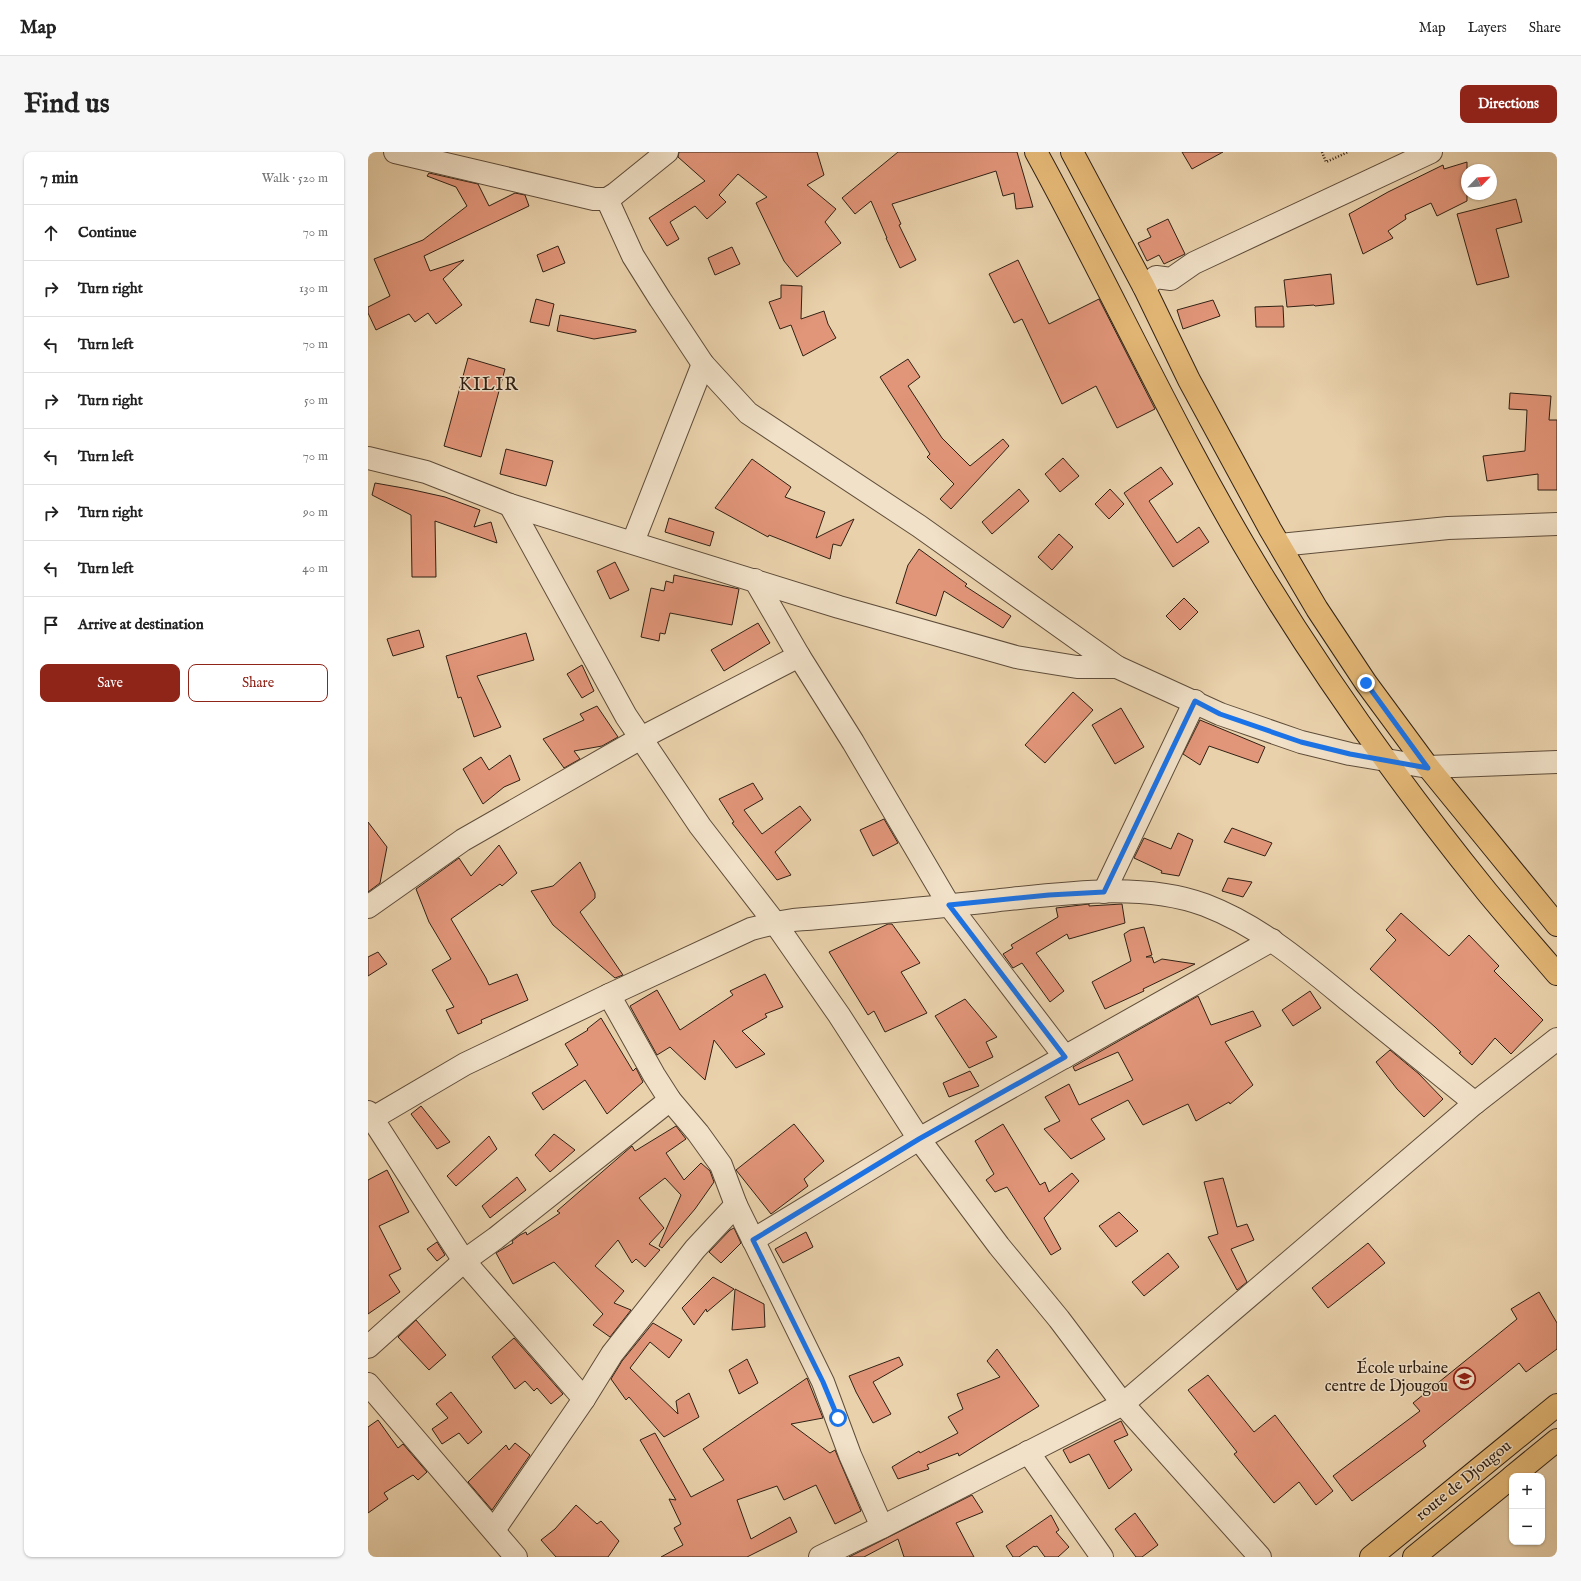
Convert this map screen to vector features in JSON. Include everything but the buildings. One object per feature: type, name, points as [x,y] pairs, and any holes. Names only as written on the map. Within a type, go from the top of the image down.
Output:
[{"type":"main road","points":[[1036,152],[1088,249],[1195,460],[1265,580],[1385,759],[1487,891],[1557,974]]},
{"type":"main road","points":[[1072,152],[1144,287],[1189,380],[1317,609],[1366,683],[1428,768],[1557,925]]},
{"type":"main road","name":"route de Djougou","points":[[1371,1557],[1557,1405]]},
{"type":"main road","name":"route de Djougou","points":[[1516,1473],[1557,1440]]},
{"type":"main road","name":"route de Djougou","points":[[1414,1557],[1509,1478]]},
{"type":"street","points":[[396,152],[594,199],[607,199],[615,194],[667,152]]},
{"type":"street","points":[[1144,287],[1156,277],[1170,279],[1194,263],[1431,152]]},
{"type":"street","points":[[607,199],[633,256],[703,364],[748,413],[919,526],[1117,667],[1195,701],[1220,714],[1301,742],[1350,754],[1385,759],[1428,768],[1557,762]]},
{"type":"street","points":[[632,542],[703,364]]},
{"type":"street","points":[[368,458],[426,472],[510,505],[840,607],[1016,656],[1077,667],[1117,667]]},
{"type":"street","points":[[510,505],[626,716],[700,826],[776,923],[839,1015],[919,1139],[999,1246],[1059,1319],[1123,1404],[1260,1557]]},
{"type":"street","points":[[1280,545],[1448,528],[1557,524]]},
{"type":"street","points":[[755,580],[949,905],[1065,1057]]},
{"type":"street","points":[[368,907],[463,840],[641,738],[799,656]]},
{"type":"street","points":[[1104,892],[1195,701]]},
{"type":"street","points":[[584,1399],[464,1261],[369,1117],[465,1064],[752,929],[776,923],[1049,895],[1128,891],[1165,894],[1204,905],[1238,920],[1272,940],[1475,1103]]},
{"type":"street","points":[[753,1240],[919,1139],[1272,940]]},
{"type":"street","points":[[609,995],[654,1075],[670,1100],[698,1133],[721,1165],[736,1205],[823,1382],[850,1455],[882,1527]]},
{"type":"street","points":[[822,1557],[1123,1404],[1475,1103],[1557,1039]]},
{"type":"street","points":[[368,1347],[464,1261],[496,1238],[670,1100]]},
{"type":"street","points":[[494,1530],[584,1399],[612,1354],[695,1249],[736,1205]]},
{"type":"street","points":[[368,1384],[516,1557]]},
{"type":"street","points":[[1028,1452],[1102,1557]]},
{"type":"path","points":[[1322,152],[1326,162],[1348,152]]},
{"type":"place","name":"École urbaine centre de Djougou","points":[[1464,1378]]},
{"type":"district","name":"KILIR","points":[[489,385]]},
{"type":"route","points":[[838,1418],[823,1382],[753,1240],[919,1139],[1065,1057],[949,905],[1049,895],[1104,892],[1195,701],[1220,714],[1301,742],[1350,754],[1385,759],[1428,768],[1366,683]]}]
